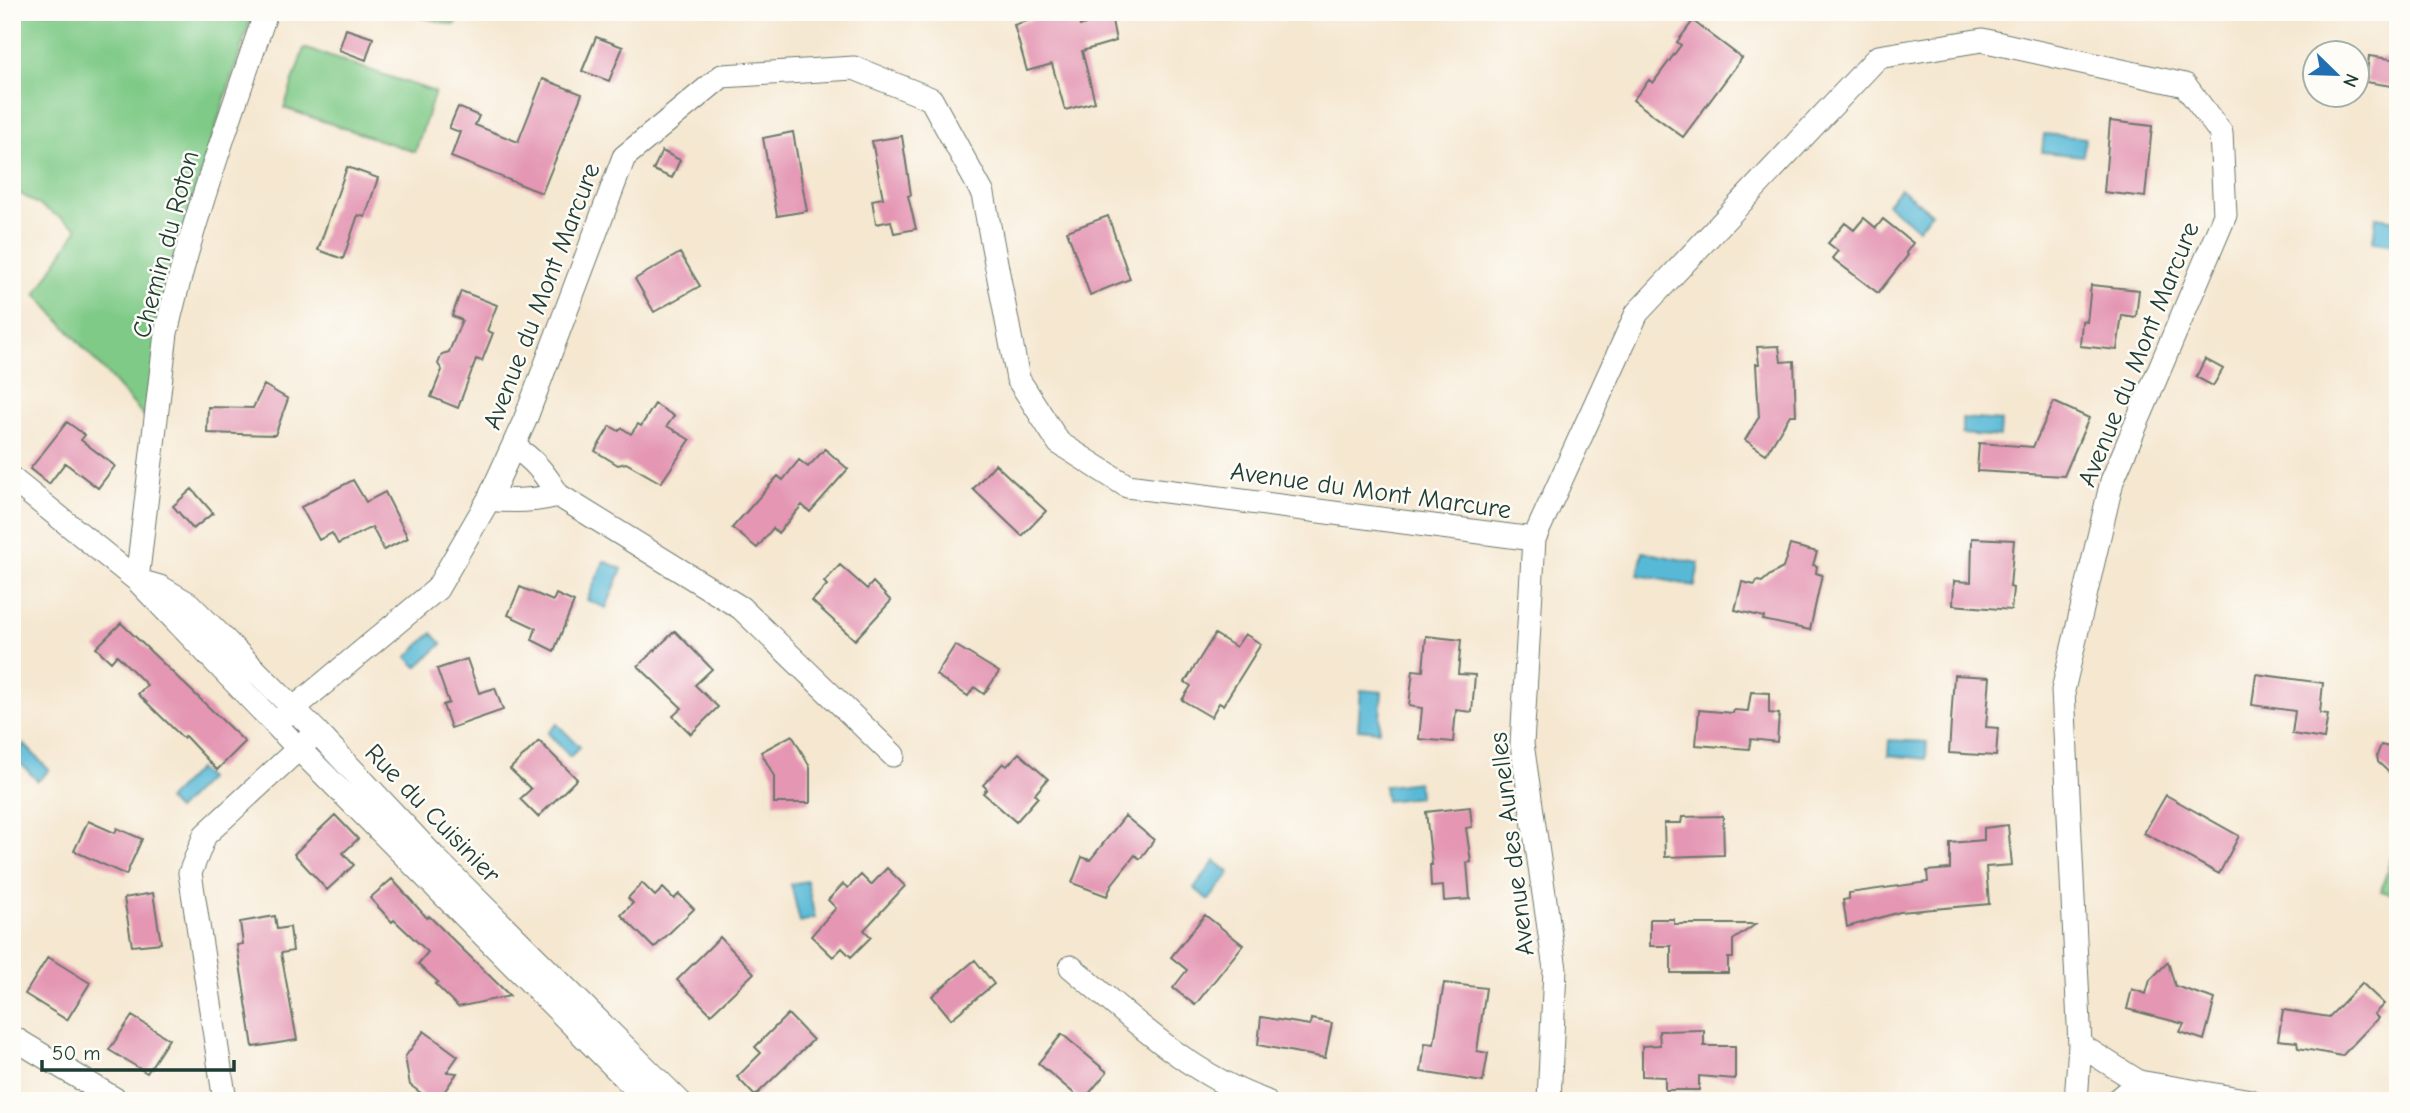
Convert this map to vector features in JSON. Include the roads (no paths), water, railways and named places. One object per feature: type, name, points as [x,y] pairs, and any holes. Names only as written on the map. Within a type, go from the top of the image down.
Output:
[{"type":"street","name":"Chemin du Roton","points":[[136,580],[166,333],[199,206],[266,12]]},
{"type":"street","name":"Avenue du Mont Marcure","points":[[275,724],[437,589],[489,499],[514,447],[624,157],[722,76],[854,68],[931,99],[983,194],[1018,379],[1059,443],[1127,486],[1534,539],[1637,313],[1878,57],[1982,40],[2185,85],[2221,133],[2225,215],[2112,481],[2063,690],[2080,1045],[2076,1101]]},
{"type":"street","points":[[514,447],[530,456],[548,477],[558,495],[741,608],[892,755]]},
{"type":"street","name":"Rue du Cuisinier","points":[[12,479],[136,580],[298,748],[648,1101]]},
{"type":"street","points":[[489,499],[508,502],[535,501],[558,495]]},
{"type":"street","name":"Avenue des Aunelles","points":[[1534,539],[1522,744],[1555,969],[1549,1101]]},
{"type":"street","name":"Rue du Cuisinier","points":[[136,580],[160,587],[189,604],[317,732],[437,860],[679,1101]]},
{"type":"street","points":[[225,1101],[190,873],[205,835],[317,732]]},
{"type":"street","points":[[1072,967],[1138,1024],[1200,1069],[1265,1101]]},
{"type":"street","points":[[12,1037],[118,1101]]},
{"type":"street","points":[[2080,1045],[2139,1082],[2251,1101]]},
{"type":"street","points":[[2116,1101],[2139,1082]]},
{"type":"water","points":[[2044,134],[2085,138],[2083,156],[2042,152]]},
{"type":"water","points":[[1900,188],[1931,213],[1918,229],[1887,204]]},
{"type":"water","points":[[2376,217],[2398,220],[2398,245],[2373,242]]},
{"type":"water","points":[[1962,418],[2001,421],[2000,437],[1962,434]]},
{"type":"water","points":[[1643,552],[1699,563],[1695,586],[1638,575]]},
{"type":"water","points":[[604,561],[622,569],[606,608],[587,600]]},
{"type":"water","points":[[432,633],[442,644],[417,667],[407,657]]},
{"type":"water","points":[[1361,690],[1382,692],[1379,731],[1358,729]]},
{"type":"water","points":[[557,724],[580,747],[570,757],[548,733]]},
{"type":"water","points":[[1889,740],[1927,742],[1926,759],[1888,755]]},
{"type":"water","points":[[24,744],[49,770],[38,781],[13,756]]},
{"type":"water","points":[[198,769],[208,779],[177,810],[167,800]]},
{"type":"water","points":[[1418,782],[1419,797],[1386,801],[1384,786]]},
{"type":"water","points":[[1215,861],[1230,873],[1209,900],[1194,888]]},
{"type":"water","points":[[807,881],[815,918],[800,922],[791,884]]}]
